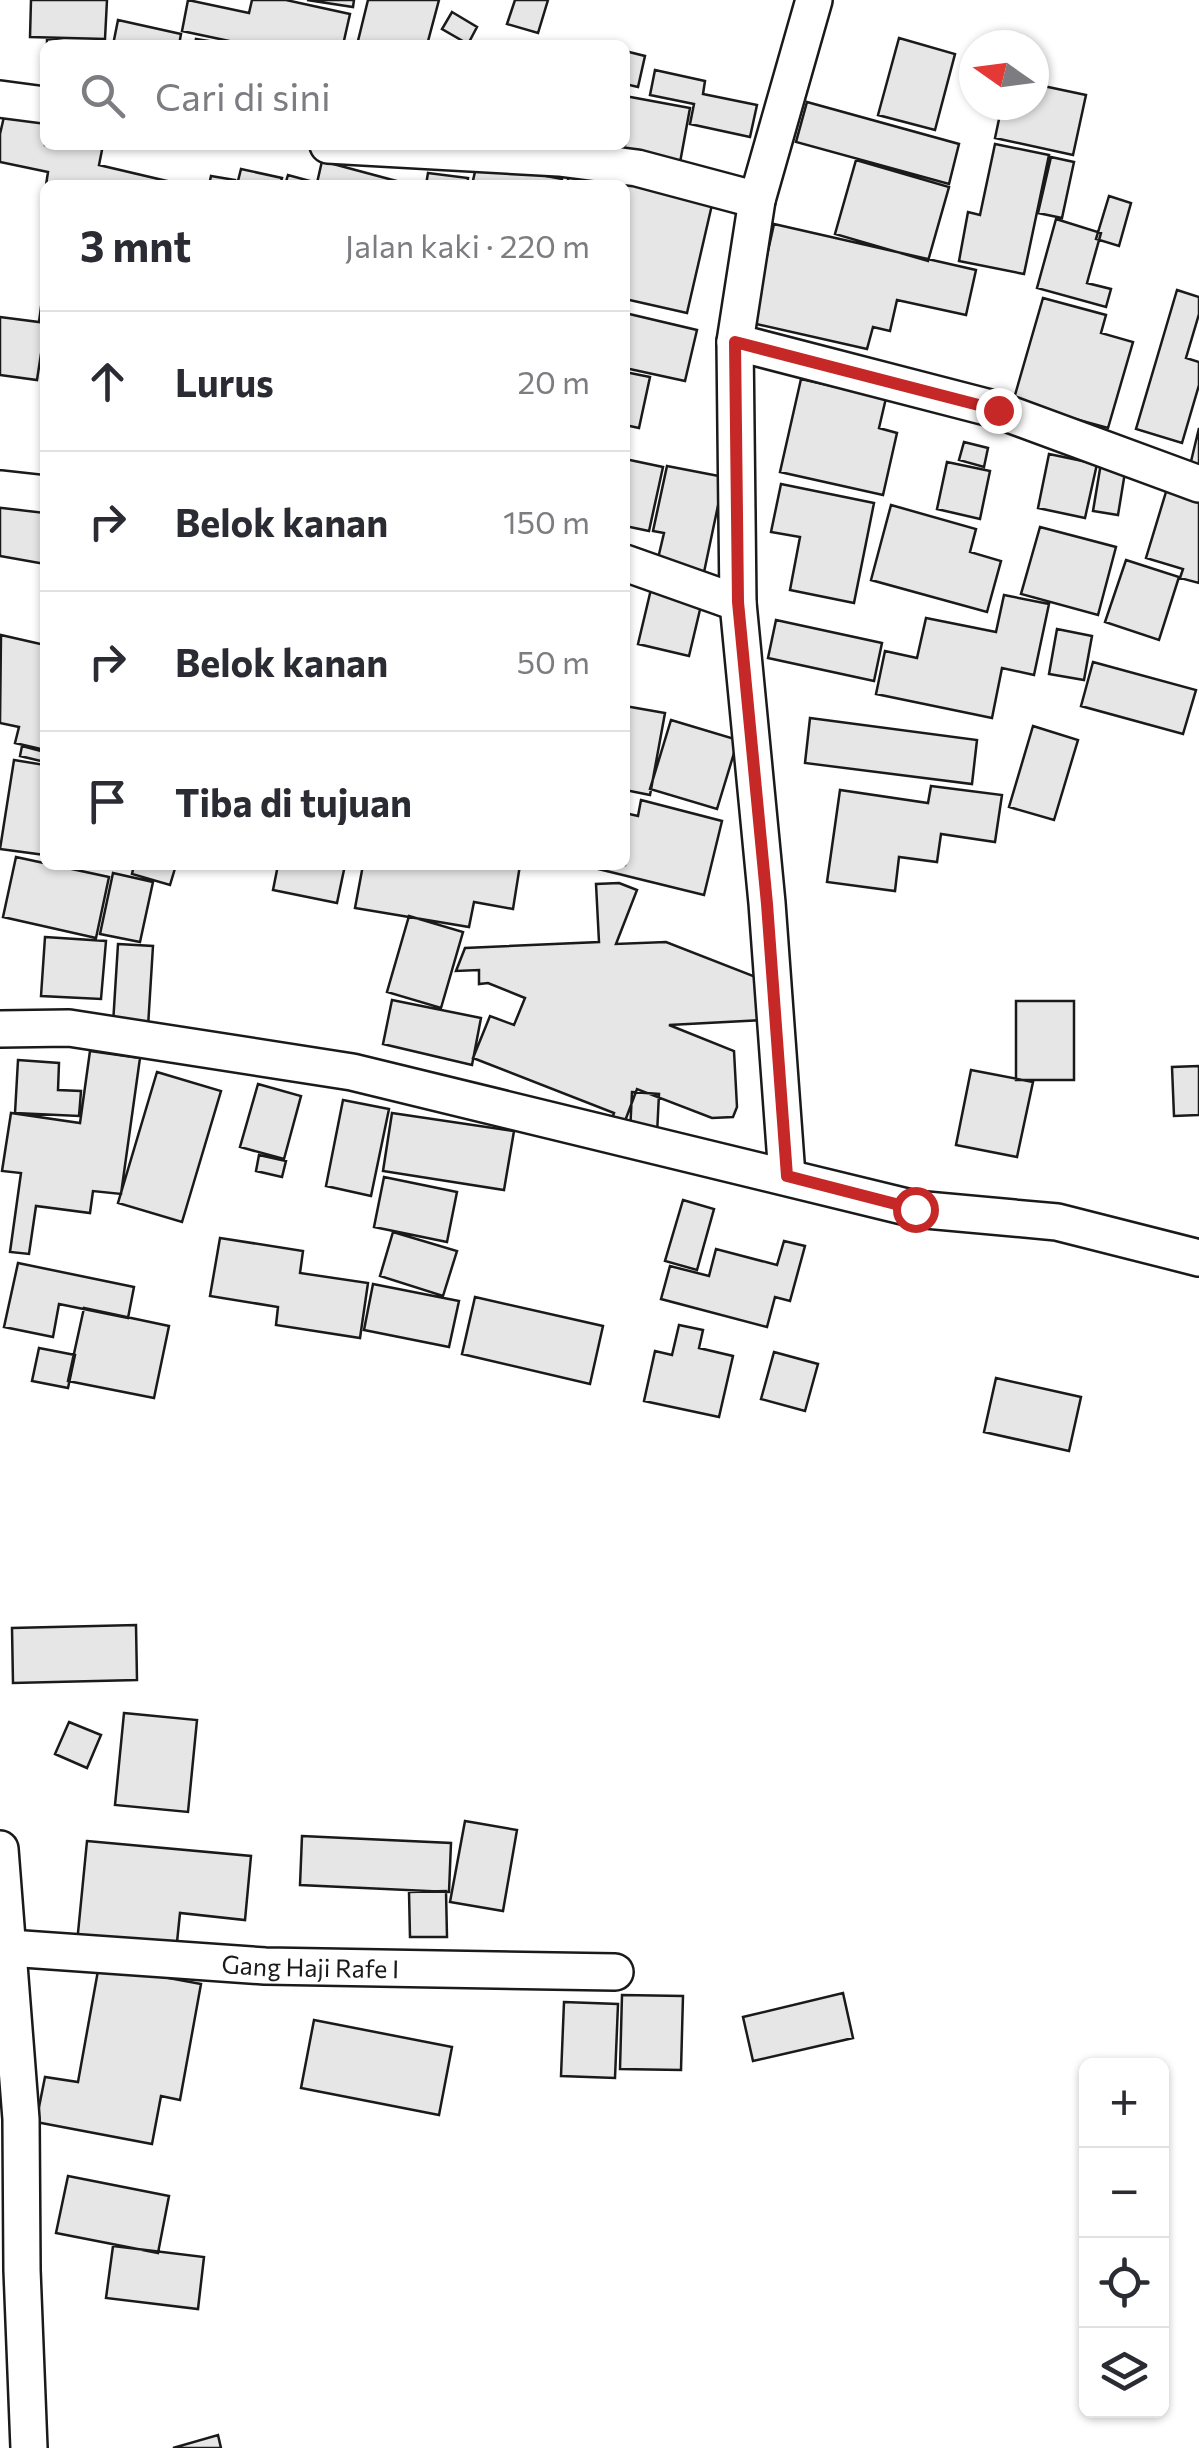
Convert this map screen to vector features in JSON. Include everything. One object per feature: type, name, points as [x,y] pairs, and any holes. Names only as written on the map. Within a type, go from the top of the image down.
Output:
[{"type":"street","points":[[787,1176],[767,904],[738,602],[735,342],[756,200],[814,0]]},
{"type":"street","points":[[0,99],[40,104]]},
{"type":"street","points":[[417,150],[559,158],[636,168],[756,200]]},
{"type":"street","points":[[735,342],[998,410],[1199,484]]},
{"type":"street","points":[[0,489],[40,493]]},
{"type":"street","points":[[630,564],[738,602]]},
{"type":"street","points":[[0,1029],[69,1028],[352,1072],[915,1209],[1057,1222],[1199,1258]]},
{"type":"street","points":[[0,1849],[21,2119],[11,2268],[29,2448]]},
{"type":"street","name":"Gang Haji Rafe I","points":[[9,1948],[265,1966],[615,1972]]},
{"type":"building","points":[[31,0],[107,0],[105,39],[30,37]]},
{"type":"building","points":[[188,0],[249,13],[252,0],[286,0],[350,14],[344,40],[224,40],[182,31]]},
{"type":"building","points":[[307,0],[354,0],[353,7]]},
{"type":"building","points":[[368,0],[439,0],[428,40],[358,40]]},
{"type":"building","points":[[515,0],[548,0],[538,33],[507,24]]},
{"type":"building","points":[[452,12],[477,27],[470,40],[461,40],[442,29]]},
{"type":"building","points":[[118,20],[181,34],[180,40],[114,40]]},
{"type":"building","points":[[899,38],[955,54],[935,130],[878,115]]},
{"type":"building","points":[[630,52],[645,56],[638,87],[630,85]]},
{"type":"building","points":[[655,70],[705,81],[703,94],[757,105],[750,137],[690,124],[694,104],[650,95]]},
{"type":"building","points":[[1049,87],[1086,95],[1073,155],[995,138],[999,120],[1049,120]]},
{"type":"building","points":[[630,97],[690,108],[679,168],[615,156],[616,150],[630,150]]},
{"type":"building","points":[[807,102],[959,144],[949,184],[796,142]]},
{"type":"building","points":[[6,108],[40,115],[40,150],[102,150],[99,165],[163,180],[47,180],[48,172],[0,162],[0,134]]},
{"type":"building","points":[[995,144],[1049,155],[1024,274],[959,261],[968,212],[980,215]]},
{"type":"building","points":[[1051,157],[1074,162],[1062,218],[1038,213]]},
{"type":"building","points":[[856,160],[949,187],[928,261],[835,234]]},
{"type":"building","points":[[322,161],[393,180],[318,180]]},
{"type":"building","points":[[477,163],[562,179],[562,180],[473,180]]},
{"type":"building","points":[[241,169],[282,178],[281,180],[238,180]]},
{"type":"building","points":[[570,170],[608,177],[607,180],[568,180]]},
{"type":"building","points":[[428,173],[468,178],[468,180],[427,180]]},
{"type":"building","points":[[621,176],[714,196],[687,313],[630,300],[630,180],[620,180]]},
{"type":"building","points":[[1109,196],[1131,203],[1119,246],[1096,239]]},
{"type":"building","points":[[1056,219],[1101,233],[1087,283],[1111,289],[1106,307],[1037,288]]},
{"type":"building","points":[[774,224],[976,270],[966,315],[897,300],[890,331],[873,327],[867,349],[752,323]]},
{"type":"building","points":[[1177,290],[1199,297],[1199,314],[1186,358],[1199,362],[1199,385],[1182,443],[1136,429]]},
{"type":"building","points":[[1043,298],[1106,315],[1101,333],[1133,342],[1108,428],[1013,402]]},
{"type":"building","points":[[40,314],[37,380],[0,375],[0,317],[39,322]]},
{"type":"building","points":[[630,314],[697,330],[685,381],[630,369]]},
{"type":"building","points":[[630,373],[650,377],[639,428],[630,426]]},
{"type":"building","points":[[801,379],[886,398],[879,428],[897,433],[883,495],[780,472]]},
{"type":"building","points":[[1199,428],[1199,477],[1188,474]]},
{"type":"building","points":[[964,442],[988,448],[984,467],[959,460]]},
{"type":"building","points":[[1049,454],[1097,464],[1085,518],[1038,508]]},
{"type":"building","points":[[630,460],[663,467],[649,531],[630,527]]},
{"type":"building","points":[[947,462],[990,471],[980,519],[937,509]]},
{"type":"building","points":[[1101,463],[1126,466],[1118,515],[1093,511]]},
{"type":"building","points":[[667,466],[724,477],[703,577],[656,567],[664,533],[653,531]]},
{"type":"building","points":[[1169,482],[1199,492],[1199,583],[1180,578],[1183,569],[1146,558]]},
{"type":"building","points":[[781,484],[874,503],[854,603],[790,590],[800,537],[771,532]]},
{"type":"building","points":[[0,499],[40,506],[40,563],[0,556]]},
{"type":"building","points":[[891,505],[976,529],[970,552],[1001,561],[987,612],[871,580]]},
{"type":"building","points":[[1040,527],[1116,547],[1098,615],[1021,594]]},
{"type":"building","points":[[1126,560],[1179,577],[1159,640],[1105,622]]},
{"type":"building","points":[[652,585],[703,597],[689,656],[638,644]]},
{"type":"building","points":[[1004,595],[1049,604],[1034,675],[1002,668],[992,718],[876,694],[885,651],[917,658],[926,618],[996,632]]},
{"type":"building","points":[[776,620],[882,643],[874,681],[768,658]]},
{"type":"building","points":[[1057,629],[1092,636],[1084,680],[1049,674]]},
{"type":"building","points":[[1,635],[40,644],[40,749],[15,743],[19,727],[0,723]]},
{"type":"building","points":[[1093,662],[1196,690],[1183,734],[1081,706]]},
{"type":"building","points":[[630,707],[665,713],[650,795],[630,791]]},
{"type":"building","points":[[810,718],[977,740],[972,784],[805,763]]},
{"type":"building","points":[[671,720],[738,740],[717,809],[650,789]]},
{"type":"building","points":[[1033,726],[1078,740],[1054,820],[1009,807]]},
{"type":"building","points":[[22,746],[40,751],[40,761],[20,756]]},
{"type":"building","points":[[14,760],[40,764],[40,854],[0,849]]},
{"type":"building","points":[[931,786],[1002,795],[995,842],[941,834],[937,862],[899,857],[895,891],[827,882],[840,790],[928,803]]},
{"type":"building","points":[[641,800],[722,821],[704,895],[602,870],[630,870],[630,814],[638,816]]},
{"type":"building","points":[[16,857],[40,862],[40,870],[76,870],[109,877],[96,938],[3,917]]},
{"type":"building","points":[[133,870],[174,870],[170,885],[132,874]]},
{"type":"building","points":[[277,870],[344,870],[337,903],[273,890]]},
{"type":"building","points":[[362,870],[519,870],[513,909],[474,902],[469,927],[355,908]]},
{"type":"building","points":[[113,873],[153,882],[140,942],[100,934]]},
{"type":"building","points":[[619,883],[637,890],[616,944],[666,942],[761,979],[763,1020],[669,1025],[734,1051],[737,1107],[733,1117],[712,1118],[637,1089],[622,1129],[610,1124],[614,1113],[473,1058],[490,1016],[514,1025],[525,998],[488,983],[479,984],[479,970],[456,971],[465,948],[599,942],[596,884]]},
{"type":"building","points":[[409,916],[463,932],[441,1008],[387,992]]},
{"type":"building","points":[[45,937],[106,941],[101,999],[41,996]]},
{"type":"building","points":[[118,944],[153,946],[148,1027],[113,1024]]},
{"type":"building","points":[[392,1000],[481,1018],[472,1065],[383,1044]]},
{"type":"building","points":[[1016,1001],[1074,1001],[1074,1080],[1016,1080]]},
{"type":"building","points":[[90,1051],[140,1058],[121,1194],[93,1191],[90,1213],[36,1206],[29,1254],[10,1252],[21,1173],[2,1171],[11,1113],[80,1123]]},
{"type":"building","points":[[18,1060],[59,1063],[58,1090],[81,1091],[79,1116],[15,1113]]},
{"type":"building","points":[[1199,1066],[1199,1115],[1174,1116],[1172,1067]]},
{"type":"building","points":[[971,1070],[1033,1082],[1017,1157],[956,1145]]},
{"type":"building","points":[[157,1072],[221,1091],[182,1222],[118,1203]]},
{"type":"building","points":[[258,1084],[301,1096],[284,1159],[240,1147]]},
{"type":"building","points":[[632,1092],[659,1094],[657,1134],[630,1133]]},
{"type":"building","points":[[343,1100],[389,1109],[371,1196],[326,1186]]},
{"type":"building","points":[[392,1113],[514,1131],[504,1190],[383,1171]]},
{"type":"building","points":[[259,1155],[286,1161],[282,1177],[256,1171]]},
{"type":"building","points":[[384,1177],[457,1192],[447,1242],[374,1227]]},
{"type":"building","points":[[683,1200],[714,1209],[697,1270],[665,1261]]},
{"type":"building","points":[[393,1232],[457,1251],[443,1296],[380,1276]]},
{"type":"building","points":[[220,1238],[303,1251],[300,1273],[368,1283],[360,1338],[276,1325],[278,1307],[210,1296]]},
{"type":"building","points":[[784,1241],[805,1246],[790,1301],[775,1297],[767,1327],[661,1299],[670,1266],[709,1276],[716,1249],[777,1265]]},
{"type":"building","points":[[18,1263],[134,1287],[128,1318],[59,1304],[53,1337],[4,1327]]},
{"type":"building","points":[[373,1284],[459,1301],[449,1347],[364,1330]]},
{"type":"building","points":[[475,1297],[603,1326],[590,1384],[462,1354]]},
{"type":"building","points":[[84,1308],[169,1326],[154,1398],[68,1381]]},
{"type":"building","points":[[679,1325],[703,1330],[699,1348],[733,1356],[719,1417],[644,1401],[655,1351],[672,1355]]},
{"type":"building","points":[[39,1348],[75,1355],[68,1388],[32,1381]]},
{"type":"building","points":[[774,1352],[818,1364],[805,1411],[761,1399]]},
{"type":"building","points":[[996,1378],[1081,1397],[1069,1451],[984,1432]]},
{"type":"building","points":[[136,1625],[137,1680],[13,1683],[12,1628]]},
{"type":"building","points":[[124,1713],[197,1720],[188,1812],[115,1805]]},
{"type":"building","points":[[69,1722],[101,1735],[87,1768],[55,1754]]},
{"type":"building","points":[[465,1821],[517,1830],[503,1911],[450,1902]]},
{"type":"building","points":[[302,1836],[451,1843],[449,1892],[300,1885]]},
{"type":"building","points":[[87,1841],[251,1856],[245,1920],[180,1913],[176,1952],[77,1943]]},
{"type":"building","points":[[446,1891],[447,1937],[410,1937],[409,1892]]},
{"type":"building","points":[[99,1965],[201,1984],[180,2100],[161,2096],[152,2144],[36,2122],[45,2077],[78,2082]]},
{"type":"building","points":[[843,1993],[853,2038],[753,2061],[743,2017]]},
{"type":"building","points":[[622,1995],[683,1996],[681,2070],[620,2069]]},
{"type":"building","points":[[564,2002],[618,2004],[615,2078],[561,2076]]},
{"type":"building","points":[[314,2020],[452,2047],[439,2115],[301,2088]]},
{"type":"building","points":[[68,2176],[169,2196],[158,2253],[56,2233]]},
{"type":"building","points":[[113,2246],[204,2257],[198,2309],[106,2298]]},
{"type":"building","points":[[218,2435],[221,2448],[173,2448]]},
{"type":"route","points":[[915,1209],[787,1176],[767,904],[738,602],[735,342],[998,410]]}]
